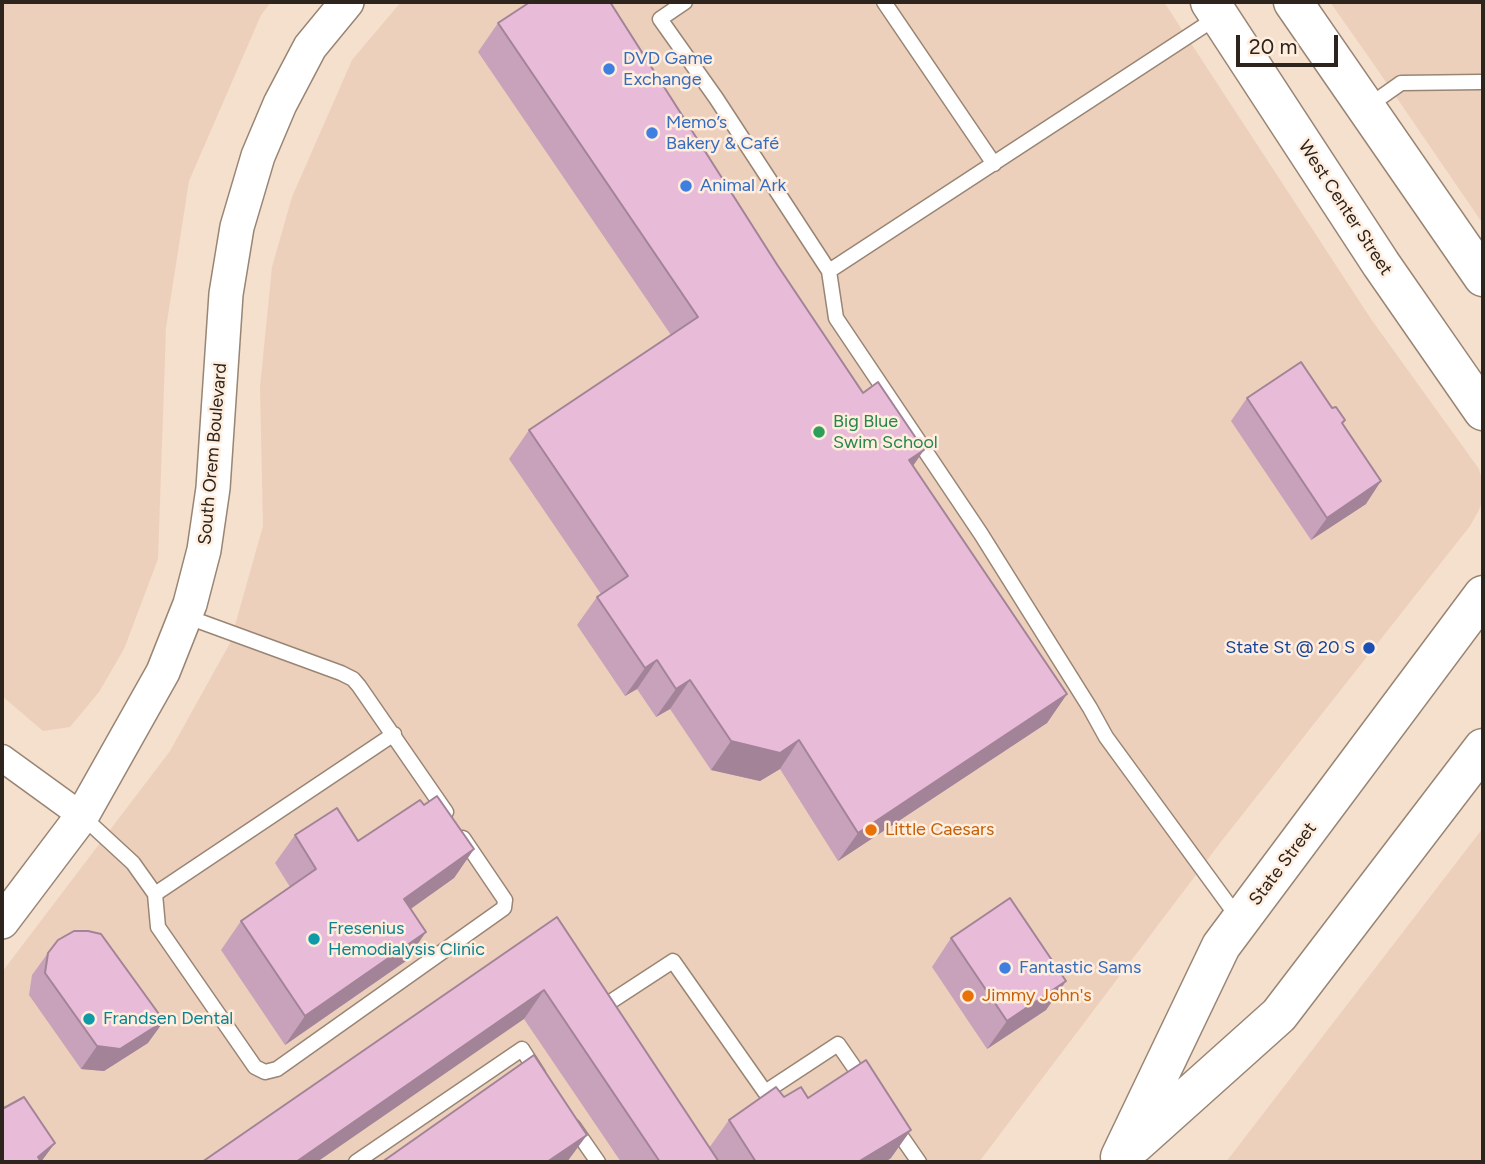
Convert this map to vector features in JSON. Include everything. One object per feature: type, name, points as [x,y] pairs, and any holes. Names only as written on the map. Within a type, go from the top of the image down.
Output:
[{"type":"main road","points":[[1293,2],[1483,277]]},
{"type":"main road","name":"West Center Street","points":[[1215,9],[1381,264],[1483,411]]},
{"type":"main road","name":"State Street","points":[[1118,1159],[1221,946],[1483,595]]},
{"type":"main road","name":"State Street","points":[[1118,1159],[1279,1015],[1483,748]]},
{"type":"street","name":"South Orem Boulevard","points":[[2,922],[82,816],[163,672],[186,616],[204,550],[213,488],[226,295],[237,228],[258,156],[280,104],[310,47],[347,2]]},
{"type":"street","points":[[2,758],[82,816]]},
{"type":"lane","points":[[685,2],[660,19],[716,98],[830,271],[836,318],[981,534],[1106,737],[1240,921]]},
{"type":"lane","points":[[884,2],[994,164]]},
{"type":"lane","points":[[830,271],[994,164],[1215,9]]},
{"type":"lane","points":[[1367,107],[1401,83],[1483,82]]},
{"type":"lane","points":[[82,816],[133,863],[155,894],[158,927],[256,1067],[265,1072],[276,1069],[504,908],[505,900],[394,734],[353,679],[186,616]]},
{"type":"lane","points":[[155,894],[394,734]]},
{"type":"lane","points":[[608,1019],[601,1008],[673,961],[765,1092],[838,1044],[919,1162]]},
{"type":"lane","points":[[356,1162],[522,1049],[544,1083]]},
{"type":"lane","points":[[567,1117],[598,1162]]},
{"type":"shaded area","points":[[2,2],[271,2],[261,15],[189,181],[166,328],[158,559],[124,649],[99,692],[70,727],[43,731],[2,696]]},
{"type":"shaded area","points":[[401,2],[1164,2],[1371,319],[1479,469],[1483,498],[1470,526],[1220,843],[979,1162],[2,1162],[2,972],[170,751],[230,643],[263,526],[260,387],[272,267],[292,197],[352,60]]},
{"type":"shaded area","points":[[1330,2],[1483,2],[1483,224],[1375,66]]},
{"type":"shaded area","points":[[1483,828],[1483,1162],[1226,1162]]},
{"type":"building","points":[[530,2],[610,2],[778,266],[863,393],[878,382],[924,450],[909,460],[1067,694],[858,833],[799,740],[780,753],[731,741],[690,680],[676,689],[657,660],[645,668],[597,597],[628,576],[529,430],[698,317],[498,23]]},
{"type":"building","points":[[1301,362],[1332,408],[1336,407],[1345,420],[1342,423],[1381,481],[1327,518],[1247,398]]},
{"type":"building","name":"Fresenius Hemodialysis Clinic","points":[[437,796],[474,849],[404,899],[426,932],[305,1016],[241,921],[316,869],[295,835],[337,808],[358,841],[420,800],[424,805]]},
{"type":"building","points":[[1010,898],[1066,981],[1007,1021],[951,938]]},
{"type":"building","points":[[557,917],[719,1162],[660,1162],[544,990],[296,1162],[202,1162]]},
{"type":"building","points":[[74,931],[101,934],[164,1021],[120,1049],[97,1046],[45,973],[48,953],[58,940]]},
{"type":"building","points":[[534,1055],[587,1135],[547,1162],[382,1162]]},
{"type":"building","points":[[866,1060],[911,1130],[858,1162],[756,1162],[729,1120],[776,1087],[784,1097],[801,1087],[808,1098]]},
{"type":"building","points":[[24,1097],[55,1143],[38,1157],[41,1162],[2,1162],[2,1104],[4,1108]]},
{"type":"place","name":"DVD Game Exchange","points":[[609,69]]},
{"type":"place","name":"Memo’s Bakery & Café","points":[[652,133]]},
{"type":"place","name":"Animal Ark","points":[[686,186]]},
{"type":"place","name":"Big Blue Swim School","points":[[819,432]]},
{"type":"place","name":"State St @ 20 S","points":[[1369,648]]},
{"type":"place","name":"Little Caesars","points":[[871,830]]},
{"type":"place","name":"Fresenius Hemodialysis Clinic","points":[[314,939]]},
{"type":"place","name":"Fantastic Sams","points":[[1005,968]]},
{"type":"place","name":"Jimmy John's","points":[[968,996]]},
{"type":"place","name":"Frandsen Dental","points":[[89,1019]]}]
